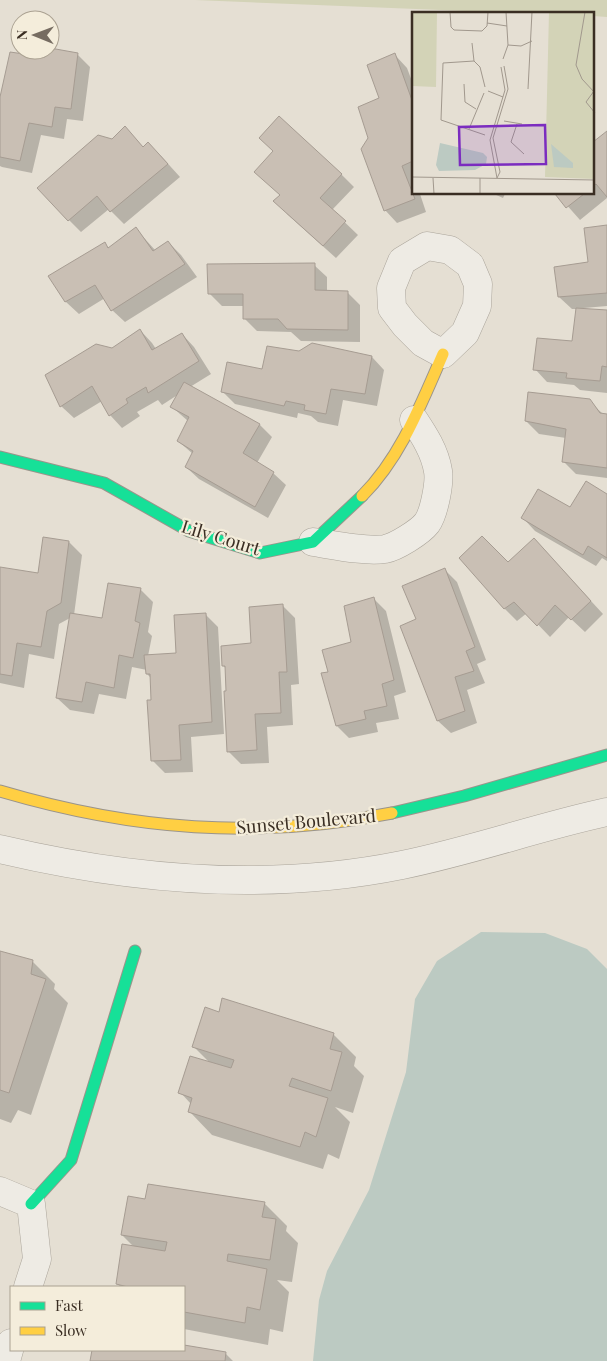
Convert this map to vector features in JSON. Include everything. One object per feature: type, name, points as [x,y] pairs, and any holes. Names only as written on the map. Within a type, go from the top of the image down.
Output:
[{"type":"street","points":[[313,542],[374,483],[414,420],[443,354]]},
{"type":"street","points":[[313,542],[349,548],[386,548],[408,538],[427,523],[437,495],[438,471],[428,442],[414,420]]},
{"type":"street","name":"Lily Court","points":[[0,457],[104,483],[189,531],[260,553],[313,542]]},
{"type":"street","name":"Sunset Boulevard","points":[[0,791],[23,799],[130,820],[185,826],[282,827],[377,816],[436,804],[607,755]]},
{"type":"street","points":[[0,849],[70,864],[161,876],[212,880],[292,878],[344,874],[449,855],[607,812]]},
{"type":"street","points":[[28,1286],[37,1259],[31,1204],[71,1160],[135,951]]},
{"type":"street","points":[[0,1191],[31,1204]]},
{"type":"street","points":[[6,1361],[10,1347]]},
{"type":"green space","points":[[195,0],[607,0],[607,17],[594,16],[594,12],[489,12]]},
{"type":"shaded area","points":[[481,932],[545,933],[587,949],[607,969],[607,1361],[313,1361],[319,1300],[327,1271],[369,1190],[406,1072],[415,999],[437,961]]},
{"type":"building","points":[[60,50],[78,53],[71,109],[55,107],[52,127],[29,123],[20,161],[0,157],[0,97],[10,52],[10,60],[60,60]]},
{"type":"building","points":[[395,53],[412,100],[412,161],[402,166],[415,199],[384,211],[361,149],[368,138],[358,107],[379,98],[367,65]]},
{"type":"building","points":[[279,116],[342,174],[320,198],[346,221],[323,246],[273,201],[280,195],[254,172],[273,151],[259,138]]},
{"type":"building","points":[[125,126],[143,147],[148,142],[168,164],[110,212],[97,196],[68,221],[37,188],[98,135],[112,139]]},
{"type":"building","points":[[607,131],[607,197],[596,184],[594,185],[594,141]]},
{"type":"building","points":[[556,195],[583,195],[566,208]]},
{"type":"building","points":[[607,225],[607,293],[558,297],[554,267],[588,262],[584,228]]},
{"type":"building","points":[[136,227],[153,251],[168,241],[185,264],[111,311],[95,285],[65,302],[48,276],[105,242],[108,248]]},
{"type":"building","points":[[315,263],[315,290],[348,291],[348,330],[287,329],[278,319],[243,319],[243,294],[208,294],[207,264]]},
{"type":"building","points":[[576,308],[607,310],[607,367],[602,366],[600,381],[566,378],[567,373],[533,370],[537,338],[572,341]]},
{"type":"building","points":[[140,329],[152,350],[182,333],[199,361],[148,393],[146,387],[126,399],[128,403],[109,416],[92,386],[60,407],[45,375],[96,344],[112,348]]},
{"type":"building","points":[[312,343],[372,356],[365,394],[331,389],[326,414],[304,410],[305,405],[286,401],[284,406],[221,392],[227,362],[262,369],[267,346],[299,351]]},
{"type":"building","points":[[184,382],[260,424],[243,453],[274,472],[255,507],[185,467],[193,451],[177,441],[189,417],[170,407]]},
{"type":"building","points":[[528,392],[590,399],[600,413],[607,414],[607,468],[562,462],[566,429],[525,421]]},
{"type":"building","points":[[586,481],[607,494],[607,558],[588,546],[583,555],[521,518],[538,489],[570,507]]},
{"type":"building","points":[[482,536],[508,562],[534,538],[591,601],[571,620],[555,605],[537,626],[514,602],[504,609],[459,558]]},
{"type":"building","points":[[43,537],[69,541],[61,603],[47,611],[41,647],[17,643],[12,676],[0,674],[0,567],[38,573]]},
{"type":"building","points":[[445,568],[475,647],[466,651],[474,671],[455,677],[465,711],[437,721],[400,626],[416,619],[402,586]]},
{"type":"building","points":[[108,583],[141,588],[135,621],[140,623],[133,658],[119,655],[114,688],[86,682],[82,702],[56,698],[70,613],[102,618]]},
{"type":"building","points":[[374,597],[394,680],[382,684],[387,706],[364,711],[366,719],[336,726],[321,673],[328,672],[322,650],[351,642],[344,606]]},
{"type":"building","points":[[283,604],[287,672],[279,672],[281,713],[255,714],[257,750],[227,752],[224,691],[226,691],[225,666],[222,666],[221,646],[251,643],[249,607]]},
{"type":"building","points":[[206,613],[212,722],[179,725],[181,760],[151,761],[147,700],[151,700],[150,674],[146,674],[144,655],[176,653],[174,615]]},
{"type":"building","points":[[0,951],[33,960],[31,974],[46,979],[9,1093],[0,1090]]},
{"type":"building","points":[[222,998],[334,1033],[330,1049],[342,1052],[331,1091],[292,1078],[289,1086],[328,1098],[316,1137],[305,1132],[300,1147],[188,1112],[192,1098],[178,1093],[190,1056],[231,1068],[234,1060],[192,1047],[205,1007],[219,1012]]},
{"type":"building","points":[[148,1184],[265,1202],[262,1217],[276,1219],[270,1260],[228,1254],[227,1261],[267,1269],[260,1310],[247,1307],[245,1323],[185,1312],[185,1286],[124,1286],[116,1284],[122,1244],[165,1251],[167,1242],[121,1235],[128,1196],[145,1199]]},
{"type":"building","points":[[185,1345],[226,1352],[225,1361],[90,1361],[92,1351],[185,1351]]},
{"type":"traffic: fast","points":[[0,457],[104,483],[189,531],[260,553],[313,542],[362,496]]},
{"type":"traffic: fast","points":[[392,813],[464,796],[607,755]]},
{"type":"traffic: fast","points":[[31,1204],[71,1160],[135,951]]},
{"type":"traffic: slow","points":[[362,496],[376,481],[399,447],[418,411],[443,354]]},
{"type":"traffic: slow","points":[[0,791],[98,815],[195,827],[292,826],[392,813]]}]
